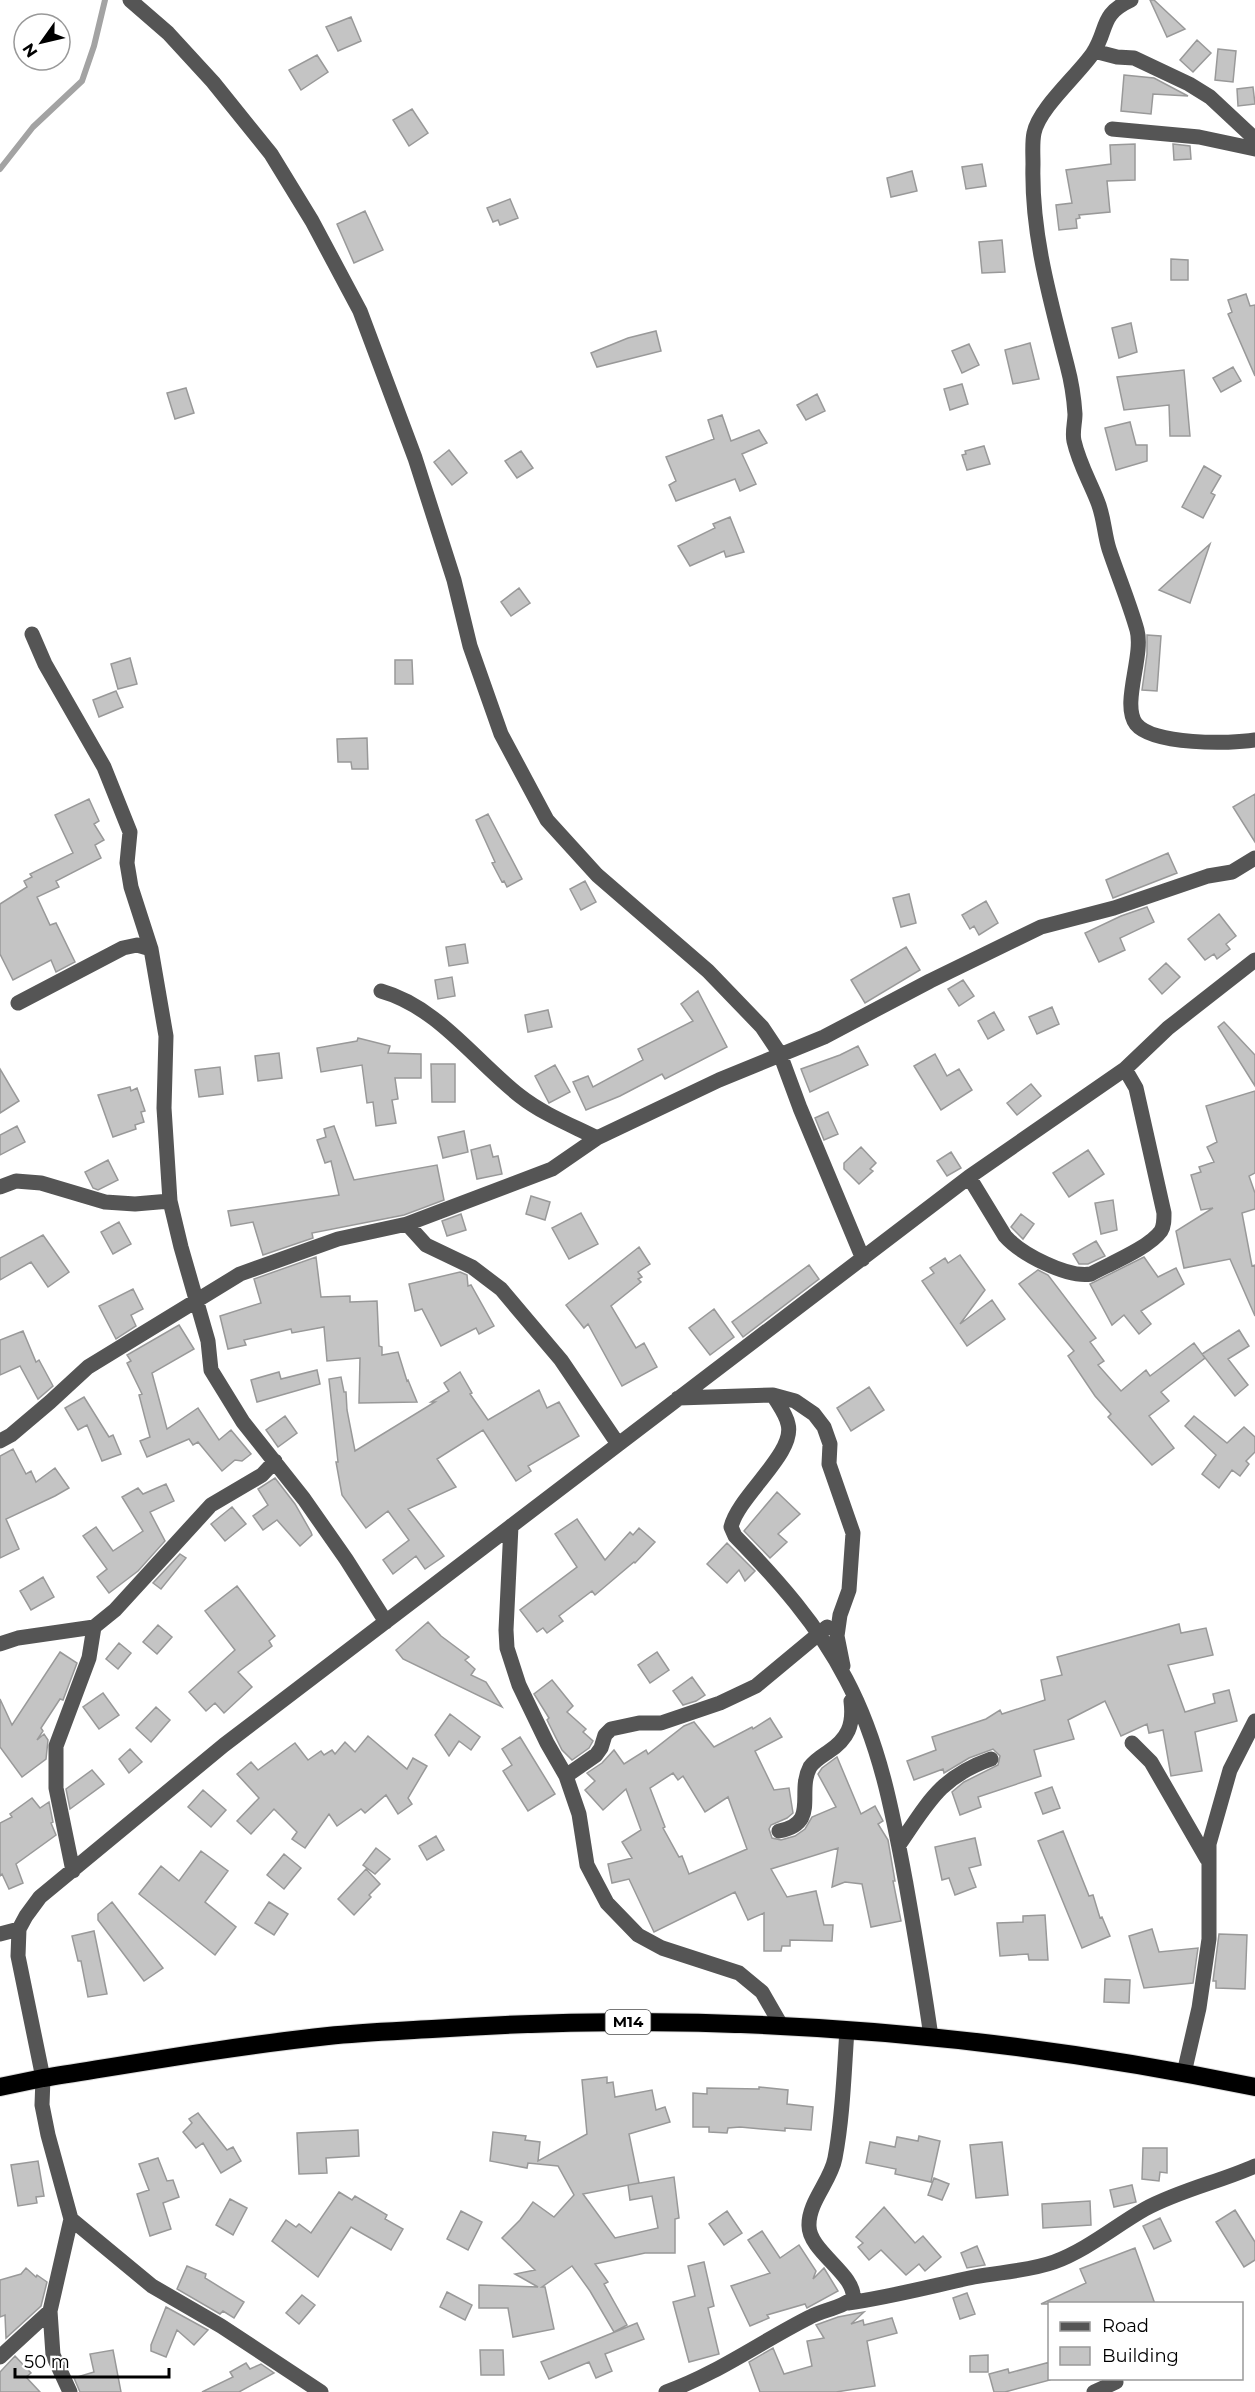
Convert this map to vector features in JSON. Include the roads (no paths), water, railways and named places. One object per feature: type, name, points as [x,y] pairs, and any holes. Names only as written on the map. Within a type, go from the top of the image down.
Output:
[{"type":"highway","name":"M14","points":[[0,2087],[43,2078],[327,2036],[482,2025],[607,2022],[781,2025],[932,2037],[1044,2051],[1184,2073],[1255,2087]]},
{"type":"street","points":[[130,0],[168,33],[213,82],[272,154],[312,221],[360,311],[415,458],[454,580],[470,646],[501,734],[547,820],[597,875],[708,971],[762,1027],[780,1054],[863,1259]]},
{"type":"street","points":[[1131,0],[1111,12],[1094,51],[1040,117],[1034,132],[1032,174],[1035,222],[1044,274],[1069,371],[1075,414],[1073,437],[1080,465],[1098,501],[1108,548],[1127,595],[1138,636],[1139,653],[1131,708],[1133,716],[1140,728],[1164,737],[1203,741],[1255,740]]},
{"type":"street","points":[[1094,51],[1134,58],[1189,84],[1223,108],[1255,139]]},
{"type":"street","points":[[1112,129],[1199,137],[1255,149]]},
{"type":"street","points":[[32,634],[45,664],[104,767],[130,832],[127,863],[131,887],[151,949],[166,1036],[164,1108],[170,1201],[195,1300],[208,1341],[210,1370],[243,1422],[304,1499],[346,1559],[386,1622]]},
{"type":"street","points":[[0,1441],[42,1409],[88,1367],[240,1274],[338,1239],[407,1224],[552,1168],[597,1138],[718,1080],[824,1037],[930,981],[1041,927],[1114,908],[1208,876],[1232,872],[1255,858]]},
{"type":"street","points":[[18,1003],[123,948],[137,945],[151,949]]},
{"type":"street","points":[[70,2392],[53,2355],[50,2312],[71,2219],[48,2135],[42,2105],[43,2078],[18,1956],[20,1929],[40,1897],[224,1745],[969,1177],[1125,1069],[1168,1028],[1255,960]]},
{"type":"street","points":[[381,990],[413,1003],[521,1097],[554,1118],[597,1138]]},
{"type":"street","points":[[969,1177],[1005,1236],[1013,1245],[1023,1252],[1070,1272],[1080,1275],[1091,1274],[1146,1244],[1160,1233],[1164,1223],[1164,1213],[1136,1088],[1125,1069]]},
{"type":"street","points":[[0,1187],[16,1180],[41,1183],[105,1202],[135,1204],[170,1201]]},
{"type":"street","points":[[407,1224],[426,1245],[472,1267],[501,1289],[561,1360],[618,1444]]},
{"type":"street","points":[[678,1398],[773,1395],[795,1401],[814,1414],[824,1427],[830,1444],[830,1464],[853,1533],[849,1590],[840,1615],[837,1636],[853,1722],[847,1737],[811,1766],[805,1783],[807,1801],[804,1813],[797,1824],[790,1829],[779,1831]]},
{"type":"street","points":[[773,1395],[789,1425],[786,1444],[738,1511],[731,1527],[735,1536],[776,1577],[819,1634],[847,1680],[882,1768],[919,1950],[932,2037]]},
{"type":"street","points":[[0,1644],[18,1638],[94,1627],[115,1610],[211,1505],[262,1475],[275,1461]]},
{"type":"street","points":[[511,1526],[507,1648],[519,1685],[566,1776],[579,1814],[587,1865],[607,1903],[638,1935],[654,1944],[739,1973],[762,1992],[781,2025]]},
{"type":"street","points":[[566,1776],[596,1755],[605,1735],[611,1729],[639,1724],[662,1724],[720,1703],[756,1686],[840,1615]]},
{"type":"street","points":[[73,1871],[56,1788],[56,1746],[90,1658],[94,1627]]},
{"type":"street","points":[[1184,2073],[1199,2008],[1209,1939],[1211,1914],[1207,1859],[1230,1770],[1255,1721]]},
{"type":"street","points":[[1132,1743],[1151,1762],[1207,1859]]},
{"type":"street","points":[[899,1845],[944,1784],[971,1766],[991,1759]]},
{"type":"street","points":[[0,1934],[20,1929]]},
{"type":"street","points":[[847,2030],[835,2160],[810,2214],[808,2228],[815,2242],[851,2287],[853,2298],[848,2302]]},
{"type":"street","points":[[666,2392],[691,2388],[820,2312],[848,2302],[887,2298],[939,2284],[1053,2262],[1073,2253],[1146,2209],[1198,2185],[1232,2176],[1255,2166]]},
{"type":"street","points":[[71,2219],[152,2286],[221,2326],[321,2392]]},
{"type":"street","points":[[0,2357],[50,2312]]},
{"type":"street","points":[[1094,2392],[1116,2382]]},
{"type":"waterway","points":[[0,169],[33,127],[82,81],[94,46],[105,0]]}]
